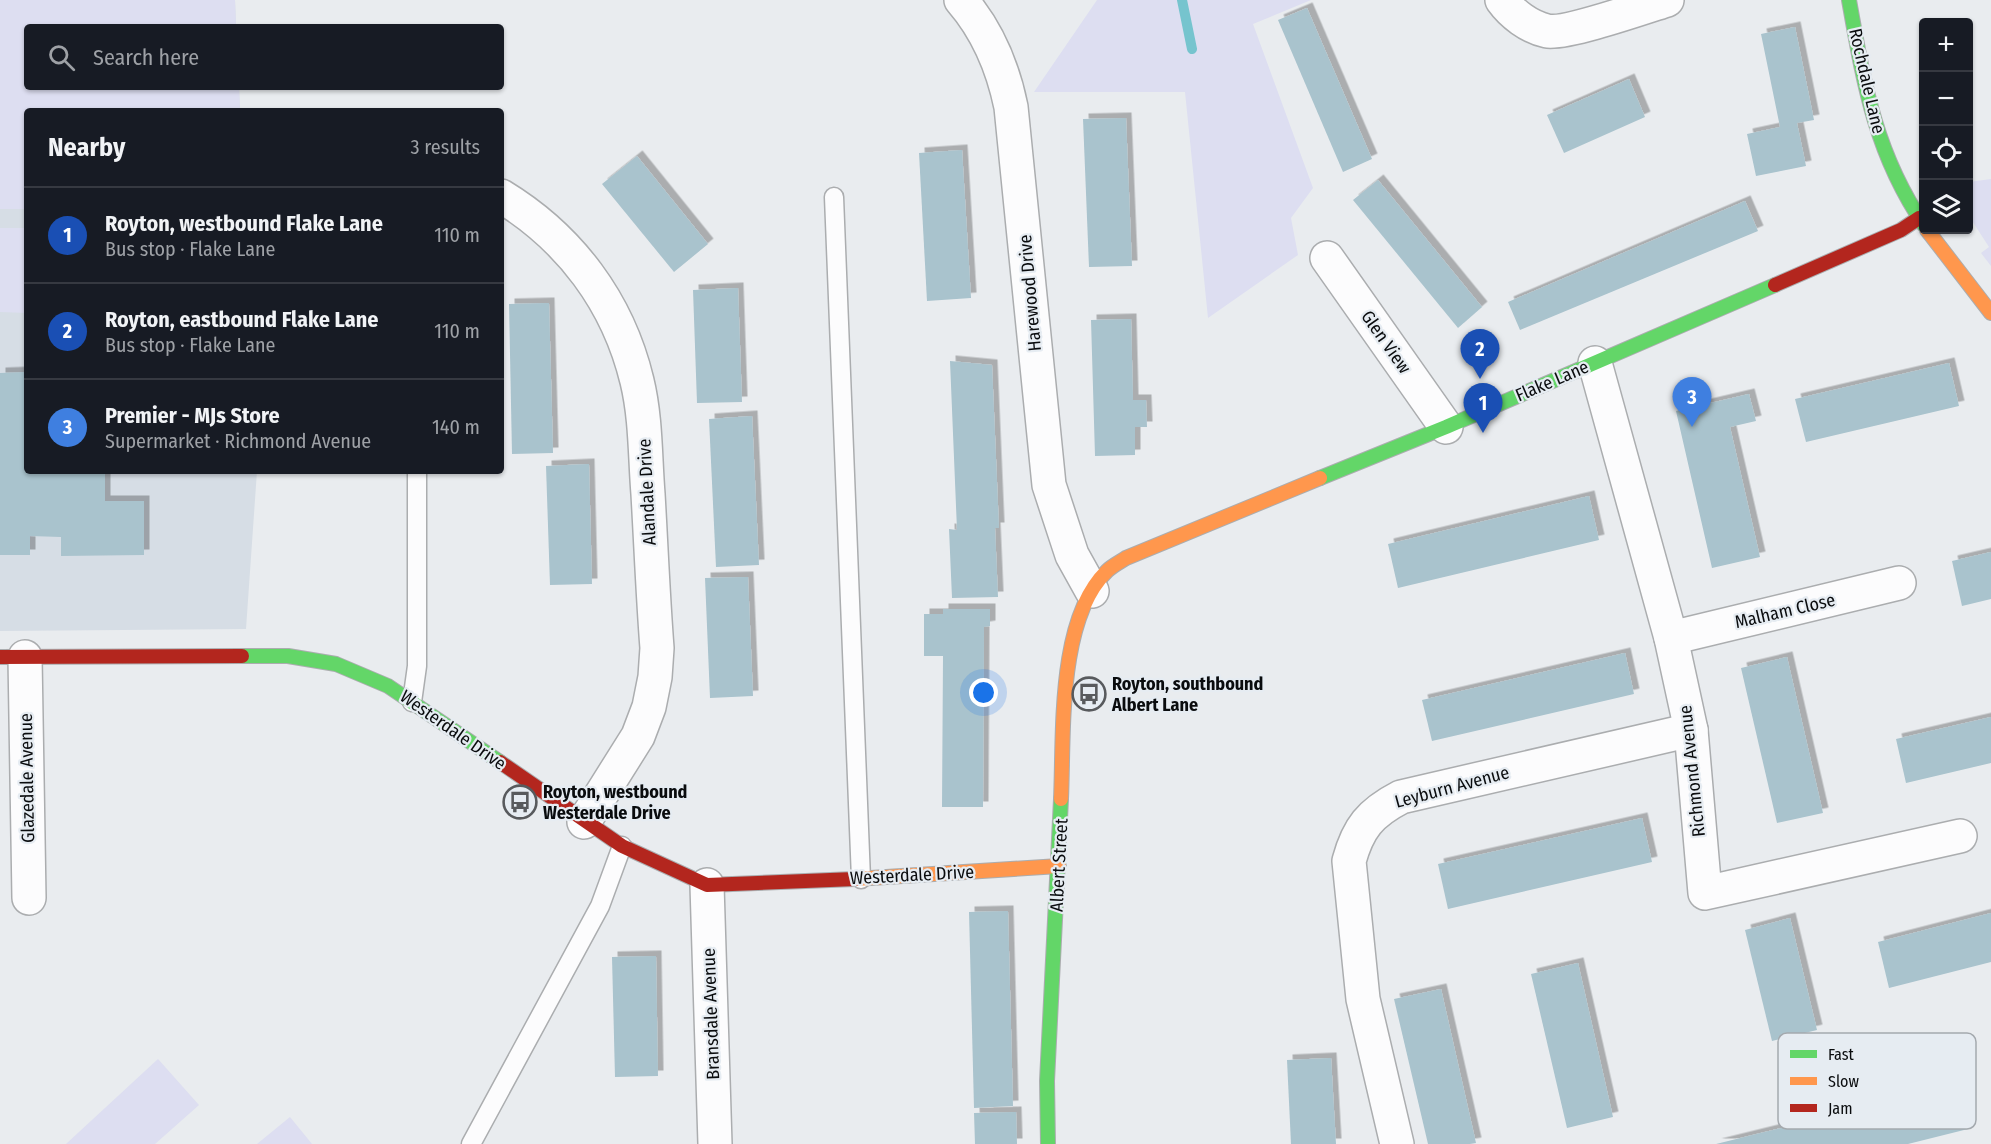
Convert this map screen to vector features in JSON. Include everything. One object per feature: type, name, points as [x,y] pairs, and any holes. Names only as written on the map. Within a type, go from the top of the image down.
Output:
[{"type":"street","name":"Harewood Drive","points":[[961,0],[981,28],[1005,79],[1011,107],[1049,485],[1072,555],[1092,591]]},
{"type":"street","points":[[1502,0],[1524,22],[1548,32],[1572,28],[1667,0]]},
{"type":"street","name":"Rochdale Lane","points":[[1849,0],[1861,70],[1873,118],[1901,189],[1919,218]]},
{"type":"street","name":"Alandale Drive","points":[[504,198],[534,218],[563,244],[589,274],[610,308],[626,344],[637,383],[643,422],[657,648],[655,678],[649,707],[639,736],[584,822]]},
{"type":"street","name":"Flake Lane","points":[[1092,591],[1107,571],[1126,558],[1446,427],[1901,230],[1919,225]]},
{"type":"street","name":"Rochdale Lane","points":[[1931,234],[1991,313]]},
{"type":"street","name":"Glen View","points":[[1326,258],[1446,427]]},
{"type":"street","name":"Richmond Avenue","points":[[1595,363],[1671,638],[1691,730],[1705,893],[1960,836]]},
{"type":"street","name":"Malham Close","points":[[1671,638],[1899,583]]},
{"type":"street","name":"Albert Street","points":[[1048,1144],[1047,1081],[1068,660],[1077,624],[1092,591]]},
{"type":"street","name":"Westerdale Drive","points":[[13,657],[288,656],[336,664],[388,686],[622,846],[707,885],[861,879],[1059,867]]},
{"type":"street","name":"Glazedale Avenue","points":[[13,657],[29,898]]},
{"type":"street","name":"Leyburn Avenue","points":[[1397,1144],[1363,999],[1349,861],[1360,830],[1371,817],[1401,797],[1691,730]]},
{"type":"street","name":"Bransdale Avenue","points":[[707,885],[716,1144]]},
{"type":"lane","points":[[834,197],[861,879]]},
{"type":"lane","points":[[412,702],[417,666],[417,474]]},
{"type":"lane","points":[[471,1144],[600,906],[622,846]]},
{"type":"shaded area","points":[[0,0],[235,0],[236,24],[24,24],[24,90],[239,90],[240,108],[24,108],[24,474],[257,474],[246,629],[0,631]]},
{"type":"shaded area","points":[[0,0],[235,0],[236,24],[24,24],[24,90],[239,90],[240,108],[24,108],[24,209],[0,209]]},
{"type":"shaded area","points":[[1097,0],[1311,0],[1253,24],[1313,188],[1291,218],[1298,255],[1208,318],[1185,92],[1034,92]]},
{"type":"shaded area","points":[[1991,179],[1991,266],[1981,253],[1989,247],[1973,222],[1973,181]]},
{"type":"shaded area","points":[[0,228],[24,228],[24,313],[0,312]]},
{"type":"shaded area","points":[[158,1059],[199,1105],[155,1144],[66,1144]]},
{"type":"shaded area","points":[[290,1117],[312,1144],[257,1144]]},
{"type":"building","points":[[1307,8],[1372,159],[1343,172],[1278,20]]},
{"type":"building","points":[[1795,27],[1814,120],[1797,123],[1806,166],[1756,176],[1747,134],[1780,127],[1761,34]]},
{"type":"building","points":[[1629,79],[1645,117],[1564,153],[1547,115]]},
{"type":"building","points":[[1126,118],[1132,266],[1089,267],[1083,119]]},
{"type":"building","points":[[962,150],[971,298],[927,301],[919,153]]},
{"type":"building","points":[[637,156],[708,244],[674,272],[602,184]]},
{"type":"building","points":[[1378,180],[1482,307],[1458,328],[1353,200]]},
{"type":"building","points":[[1745,201],[1758,231],[1520,330],[1508,302]]},
{"type":"building","points":[[738,288],[742,402],[697,403],[693,290]]},
{"type":"building","points":[[549,303],[553,453],[512,454],[509,304]]},
{"type":"building","points":[[1131,319],[1133,400],[1146,400],[1147,427],[1135,427],[1135,455],[1095,456],[1091,320]]},
{"type":"building","points":[[950,361],[992,365],[999,528],[995,528],[998,597],[952,598],[949,529],[957,530]]},
{"type":"building","points":[[1949,363],[1959,406],[1806,442],[1795,399]]},
{"type":"building","points":[[24,372],[24,474],[105,474],[105,501],[144,501],[144,555],[61,556],[61,537],[30,536],[30,555],[0,555],[0,373]]},
{"type":"building","points":[[1749,394],[1756,421],[1730,427],[1760,557],[1712,568],[1676,411]]},
{"type":"building","points":[[752,416],[759,565],[716,567],[709,419]]},
{"type":"building","points":[[589,464],[592,584],[550,585],[546,466]]},
{"type":"building","points":[[1589,496],[1599,540],[1398,588],[1388,544]]},
{"type":"building","points":[[1991,552],[1991,599],[1962,606],[1952,561]]},
{"type":"building","points":[[748,577],[753,696],[710,698],[705,578]]},
{"type":"building","points":[[943,609],[990,609],[990,626],[984,627],[983,807],[942,807],[943,656],[924,656],[924,614],[943,614]]},
{"type":"building","points":[[1625,653],[1634,694],[1432,741],[1422,700]]},
{"type":"building","points":[[1787,657],[1823,813],[1777,823],[1741,668]]},
{"type":"building","points":[[1991,717],[1991,763],[1906,783],[1896,739]]},
{"type":"building","points":[[1642,818],[1652,862],[1448,909],[1438,864]]},
{"type":"building","points":[[1008,911],[1013,1106],[974,1108],[969,912]]},
{"type":"building","points":[[1991,913],[1991,962],[1889,988],[1878,942]]},
{"type":"building","points":[[1790,918],[1817,1030],[1805,1033],[1778,1033],[1778,1040],[1772,1041],[1745,930]]},
{"type":"building","points":[[656,956],[658,1076],[615,1077],[612,957]]},
{"type":"building","points":[[1578,963],[1613,1117],[1567,1128],[1531,974]]},
{"type":"building","points":[[1441,989],[1476,1143],[1428,1144],[1394,999]]},
{"type":"building","points":[[1331,1058],[1336,1144],[1291,1144],[1287,1060]]},
{"type":"building","points":[[1016,1112],[1017,1144],[975,1144],[974,1113]]},
{"type":"building","points":[[1778,1129],[1968,1129],[1908,1144],[1716,1144]]},
{"type":"waterway","points":[[1182,0],[1192,49]]},
{"type":"traffic: fast","points":[[1849,0],[1866,89],[1874,117],[1894,171],[1919,217]]},
{"type":"traffic: fast","points":[[1320,478],[1446,427],[1775,285]]},
{"type":"traffic: fast","points":[[242,656],[288,656],[336,664],[388,686],[500,762]]},
{"type":"traffic: fast","points":[[1048,1144],[1047,1081],[1061,799]]},
{"type":"traffic: slow","points":[[1930,234],[1991,313]]},
{"type":"traffic: slow","points":[[1061,799],[1066,679],[1071,647],[1079,618],[1091,592],[1107,571],[1126,558],[1320,478]]},
{"type":"traffic: slow","points":[[855,879],[1059,866]]},
{"type":"traffic: jam","points":[[1775,285],[1901,230],[1919,218]]},
{"type":"traffic: jam","points":[[0,657],[242,656]]},
{"type":"traffic: jam","points":[[500,762],[622,846],[707,885],[855,879]]},
{"type":"place","name":"Royton, eastbound Flake Lane","points":[[1480,379]]},
{"type":"place","name":"Premier - MJs Store","points":[[1692,427]]},
{"type":"place","name":"Royton, westbound Flake Lane","points":[[1483,433]]},
{"type":"place","name":"Royton, southbound Albert Lane","points":[[1089,694]]},
{"type":"place","name":"Royton, westbound Westerdale Drive","points":[[520,802]]}]
